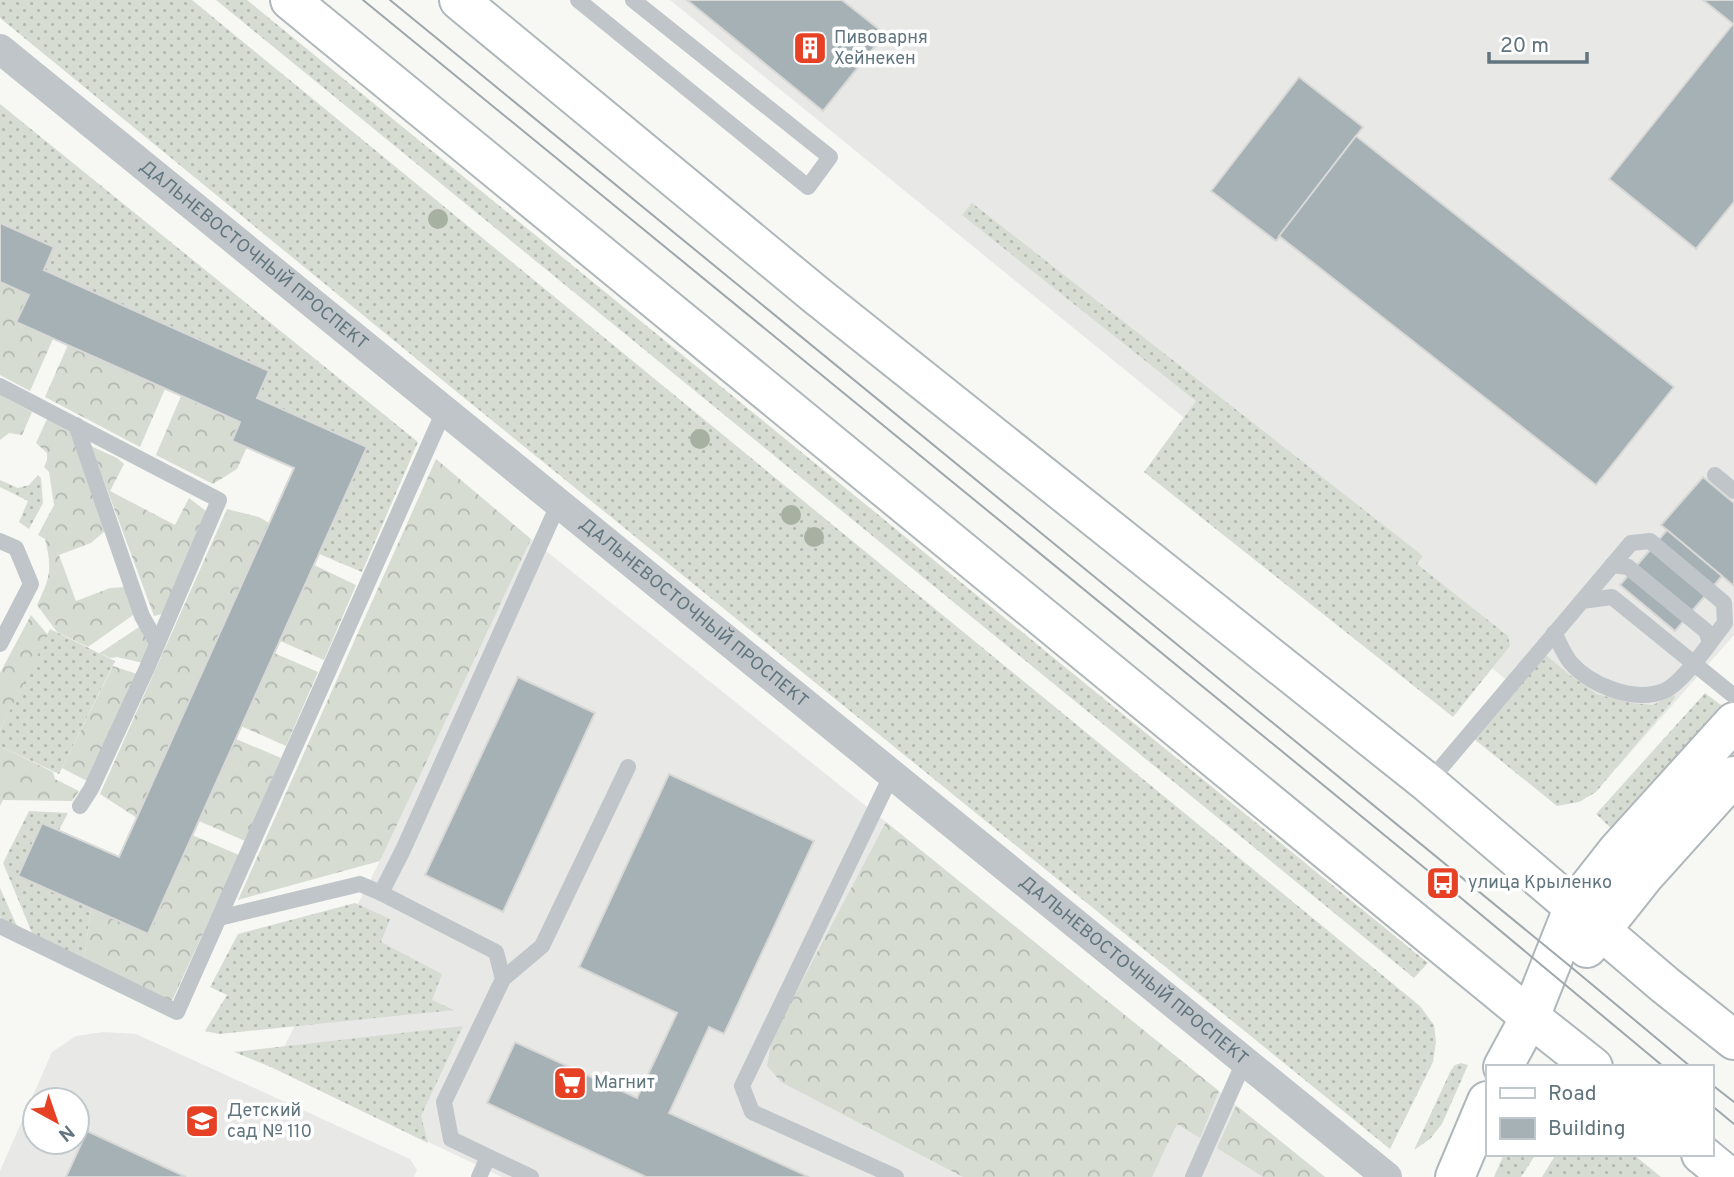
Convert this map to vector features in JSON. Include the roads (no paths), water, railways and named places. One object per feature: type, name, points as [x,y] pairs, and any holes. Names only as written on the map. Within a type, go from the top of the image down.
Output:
[{"type":"main road","points":[[290,0],[1590,1065]]},
{"type":"main road","points":[[472,4],[816,295],[1428,783],[1665,985],[1734,1040]]},
{"type":"main road","points":[[1504,1065],[1530,1017],[1574,906],[1618,850],[1734,722]]},
{"type":"main road","points":[[1530,1017],[1645,875],[1734,776]]},
{"type":"main road","points":[[1455,1177],[1486,1103]]},
{"type":"main road","points":[[1703,1156],[1729,1177]]},
{"type":"street","name":"ДАЛЬНЕВОСТОЧНЫЙ ПРОСПЕКТ","points":[[0,49],[1387,1177]]},
{"type":"lane","points":[[578,0],[807,187],[830,157],[633,0]]},
{"type":"lane","points":[[0,386],[219,500],[158,643],[80,806]]},
{"type":"lane","points":[[0,926],[177,1012],[444,411]]},
{"type":"lane","points":[[76,425],[142,616],[158,643]]},
{"type":"lane","points":[[1715,475],[1734,491]]},
{"type":"lane","points":[[381,893],[403,850],[558,505]]},
{"type":"lane","points":[[0,541],[16,548],[31,584],[0,645]]},
{"type":"lane","points":[[1428,783],[1554,633],[1581,601],[1631,543],[1650,541],[1724,603],[1726,623],[1681,679],[1664,691],[1643,695],[1607,688],[1591,680],[1569,661],[1554,633]]},
{"type":"lane","points":[[1612,565],[1628,568],[1706,631],[1710,642]]},
{"type":"lane","points":[[1581,601],[1612,597],[1734,696]]},
{"type":"lane","points":[[531,1177],[451,1139],[444,1102],[503,979],[542,946],[628,767]]},
{"type":"lane","points":[[892,774],[742,1086],[752,1112],[896,1177]]},
{"type":"lane","points":[[219,918],[360,884],[496,952],[503,979]]},
{"type":"lane","points":[[1193,1177],[1244,1062]]},
{"type":"lane","points":[[479,1177],[488,1157]]},
{"type":"tram line","points":[[363,0],[1443,883],[1662,1065]]},
{"type":"tram line","points":[[390,0],[1689,1065]]},
{"type":"tram line","points":[[1713,1086],[1734,1102]]},
{"type":"tram line","points":[[1713,1107],[1734,1124]]},
{"type":"place","name":"Пивоварня Хейнекен","points":[[810,48]]},
{"type":"place","name":"улица Крыленко","points":[[1443,883]]},
{"type":"place","name":"Магнит","points":[[570,1083]]},
{"type":"place","name":"Детский сад № 110","points":[[202,1121]]}]
